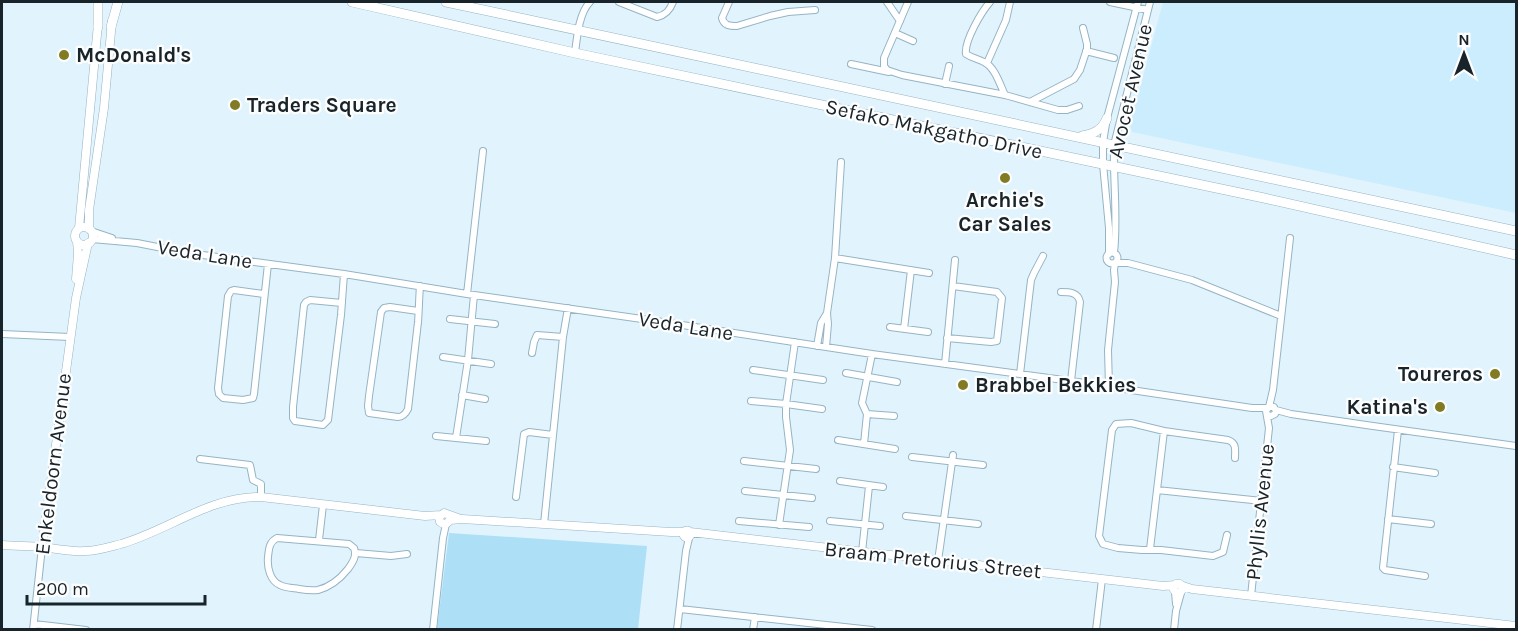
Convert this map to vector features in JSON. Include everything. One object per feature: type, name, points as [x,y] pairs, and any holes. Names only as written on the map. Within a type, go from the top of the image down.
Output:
[{"type":"main road","points":[[98,27],[99,2]]},
{"type":"main road","points":[[111,27],[116,2]]},
{"type":"main road","name":"Sefako Makgatho Drive","points":[[352,2],[575,53],[1264,198],[1516,255]]},
{"type":"main road","name":"Sefako Makgatho Drive","points":[[446,2],[1516,231]]},
{"type":"main road","points":[[1070,135],[1082,136],[1096,132],[1105,124],[1107,118]]},
{"type":"street","points":[[575,53],[578,30],[585,7],[590,2]]},
{"type":"street","points":[[620,2],[657,17],[669,11],[673,2]]},
{"type":"street","points":[[729,2],[722,18],[725,24],[731,26],[788,12],[815,10]]},
{"type":"street","points":[[887,2],[900,21]]},
{"type":"street","points":[[892,72],[885,68],[884,58],[908,2]]},
{"type":"street","points":[[990,2],[979,17],[965,49],[969,56],[987,63],[1005,95]]},
{"type":"street","points":[[987,63],[1006,20],[1010,2]]},
{"type":"street","points":[[1110,2],[1137,5],[1148,10]]},
{"type":"street","name":"Avocet Avenue","points":[[1114,260],[1116,224],[1114,145],[1150,2]]},
{"type":"street","name":"Avocet Avenue","points":[[1114,260],[1103,164],[1103,142],[1107,118],[1137,5]]},
{"type":"street","points":[[79,228],[84,227],[90,236],[82,244],[77,242],[75,235],[79,228],[98,27]]},
{"type":"street","name":"Enkeldoorn Avenue","points":[[34,627],[42,547],[70,337],[90,236],[89,210],[104,108],[111,27]]},
{"type":"street","points":[[1030,102],[1075,78],[1086,51],[1087,44],[1083,28]]},
{"type":"street","points":[[895,33],[913,42]]},
{"type":"street","points":[[1086,51],[1114,58]]},
{"type":"street","points":[[851,64],[1005,95],[1058,110],[1079,106]]},
{"type":"street","points":[[945,84],[949,66]]},
{"type":"street","points":[[989,92],[997,78]]},
{"type":"street","points":[[456,438],[468,360],[470,295],[483,151]]},
{"type":"street","points":[[826,347],[841,162]]},
{"type":"street","name":"Veda Lane","points":[[90,236],[470,295],[1271,411]]},
{"type":"street","name":"Phyllis Avenue","points":[[1251,596],[1290,238]]},
{"type":"street","name":"Enkeldoorn Avenue","points":[[76,298],[77,242]]},
{"type":"street","points":[[1020,374],[1031,280],[1043,256]]},
{"type":"street","points":[[835,258],[929,273]]},
{"type":"street","points":[[945,364],[955,260]]},
{"type":"street","points":[[1108,387],[1108,350],[1115,282],[1114,260],[1192,280],[1281,316]]},
{"type":"street","points":[[264,294],[231,291],[228,296],[218,388],[223,398],[247,400],[253,398],[268,264]]},
{"type":"street","points":[[904,329],[911,270]]},
{"type":"street","points":[[342,303],[310,300],[304,305],[293,407],[295,421],[318,425],[327,422],[332,393],[342,303],[344,274]]},
{"type":"street","points":[[418,311],[390,307],[384,308],[381,312],[369,396],[369,413],[401,417],[408,409],[418,311],[420,286]]},
{"type":"street","points":[[947,338],[997,341],[1002,298],[998,292],[953,286]]},
{"type":"street","points":[[1060,292],[1077,295],[1080,305],[1071,381]]},
{"type":"street","points":[[544,524],[568,308]]},
{"type":"street","points":[[817,346],[821,323],[827,313]]},
{"type":"street","points":[[450,319],[495,324]]},
{"type":"street","points":[[890,327],[928,332]]},
{"type":"street","points":[[2,334],[70,337]]},
{"type":"street","points":[[532,353],[537,335],[563,337]]},
{"type":"street","points":[[779,525],[790,445],[786,404],[795,342]]},
{"type":"street","points":[[864,444],[867,414],[862,403],[872,354]]},
{"type":"street","points":[[443,357],[491,364]]},
{"type":"street","points":[[753,370],[823,380]]},
{"type":"street","points":[[846,373],[897,382]]},
{"type":"street","points":[[462,395],[485,399]]},
{"type":"street","points":[[751,401],[822,409]]},
{"type":"street","points":[[1271,411],[1516,446]]},
{"type":"street","points":[[867,414],[894,416]]},
{"type":"street","points":[[1227,535],[1223,552],[1217,555],[1107,545],[1100,541],[1099,534],[1114,426],[1131,423],[1164,431],[1232,441],[1235,445],[1234,458]]},
{"type":"street","points":[[1398,430],[1383,569],[1425,576]]},
{"type":"street","points":[[1150,549],[1164,431]]},
{"type":"street","points":[[516,497],[524,434],[529,432],[553,435]]},
{"type":"street","points":[[436,436],[486,441]]},
{"type":"street","points":[[838,440],[896,449]]},
{"type":"street","points":[[912,457],[953,458],[982,465]]},
{"type":"street","points":[[938,561],[953,458]]},
{"type":"street","points":[[200,459],[250,465],[253,480],[261,484],[261,497]]},
{"type":"street","points":[[744,461],[816,469]]},
{"type":"street","points":[[1394,467],[1435,473]]},
{"type":"street","points":[[840,481],[883,487]]},
{"type":"street","points":[[862,552],[869,486]]},
{"type":"street","points":[[1157,490],[1262,501]]},
{"type":"street","points":[[745,491],[812,498]]},
{"type":"street","name":"Braam Pretorius Street","points":[[2,545],[73,551],[96,550],[132,540],[221,502],[243,497],[261,497],[444,520],[462,519],[703,535],[1163,586],[1178,590]]},
{"type":"street","points":[[319,540],[323,505]]},
{"type":"street","points":[[906,516],[978,524]]},
{"type":"street","points":[[1388,519],[1431,524]]},
{"type":"street","points":[[432,630],[444,520]]},
{"type":"street","points":[[739,520],[809,527]]},
{"type":"street","points":[[830,521],[880,526]]},
{"type":"street","points":[[677,630],[687,535]]},
{"type":"street","points":[[277,538],[319,540],[353,546],[356,553],[352,564],[342,576],[322,588],[309,590],[282,586],[275,582],[268,565],[272,541],[277,538]]},
{"type":"street","points":[[356,553],[391,556],[407,554]]},
{"type":"street","points":[[1096,630],[1102,579]]},
{"type":"street","points":[[1174,630],[1178,590],[1192,589],[1516,626]]},
{"type":"street","points":[[680,609],[872,630]]},
{"type":"street","points":[[753,630],[755,616]]},
{"type":"street","points":[[34,627],[86,630]]},
{"type":"shaded area","points":[[1163,2],[1516,2],[1516,213],[1132,132],[1130,125]]},
{"type":"shaded area","points":[[449,533],[647,546],[638,629],[437,629]]},
{"type":"place","name":"McDonald's","points":[[64,55]]},
{"type":"place","name":"Traders Square","points":[[235,105]]},
{"type":"place","name":"Archie's Car Sales","points":[[1005,178]]},
{"type":"place","name":"Toureros","points":[[1495,374]]},
{"type":"place","name":"Brabbel Bekkies","points":[[963,385]]},
{"type":"place","name":"Katina's","points":[[1440,407]]}]
